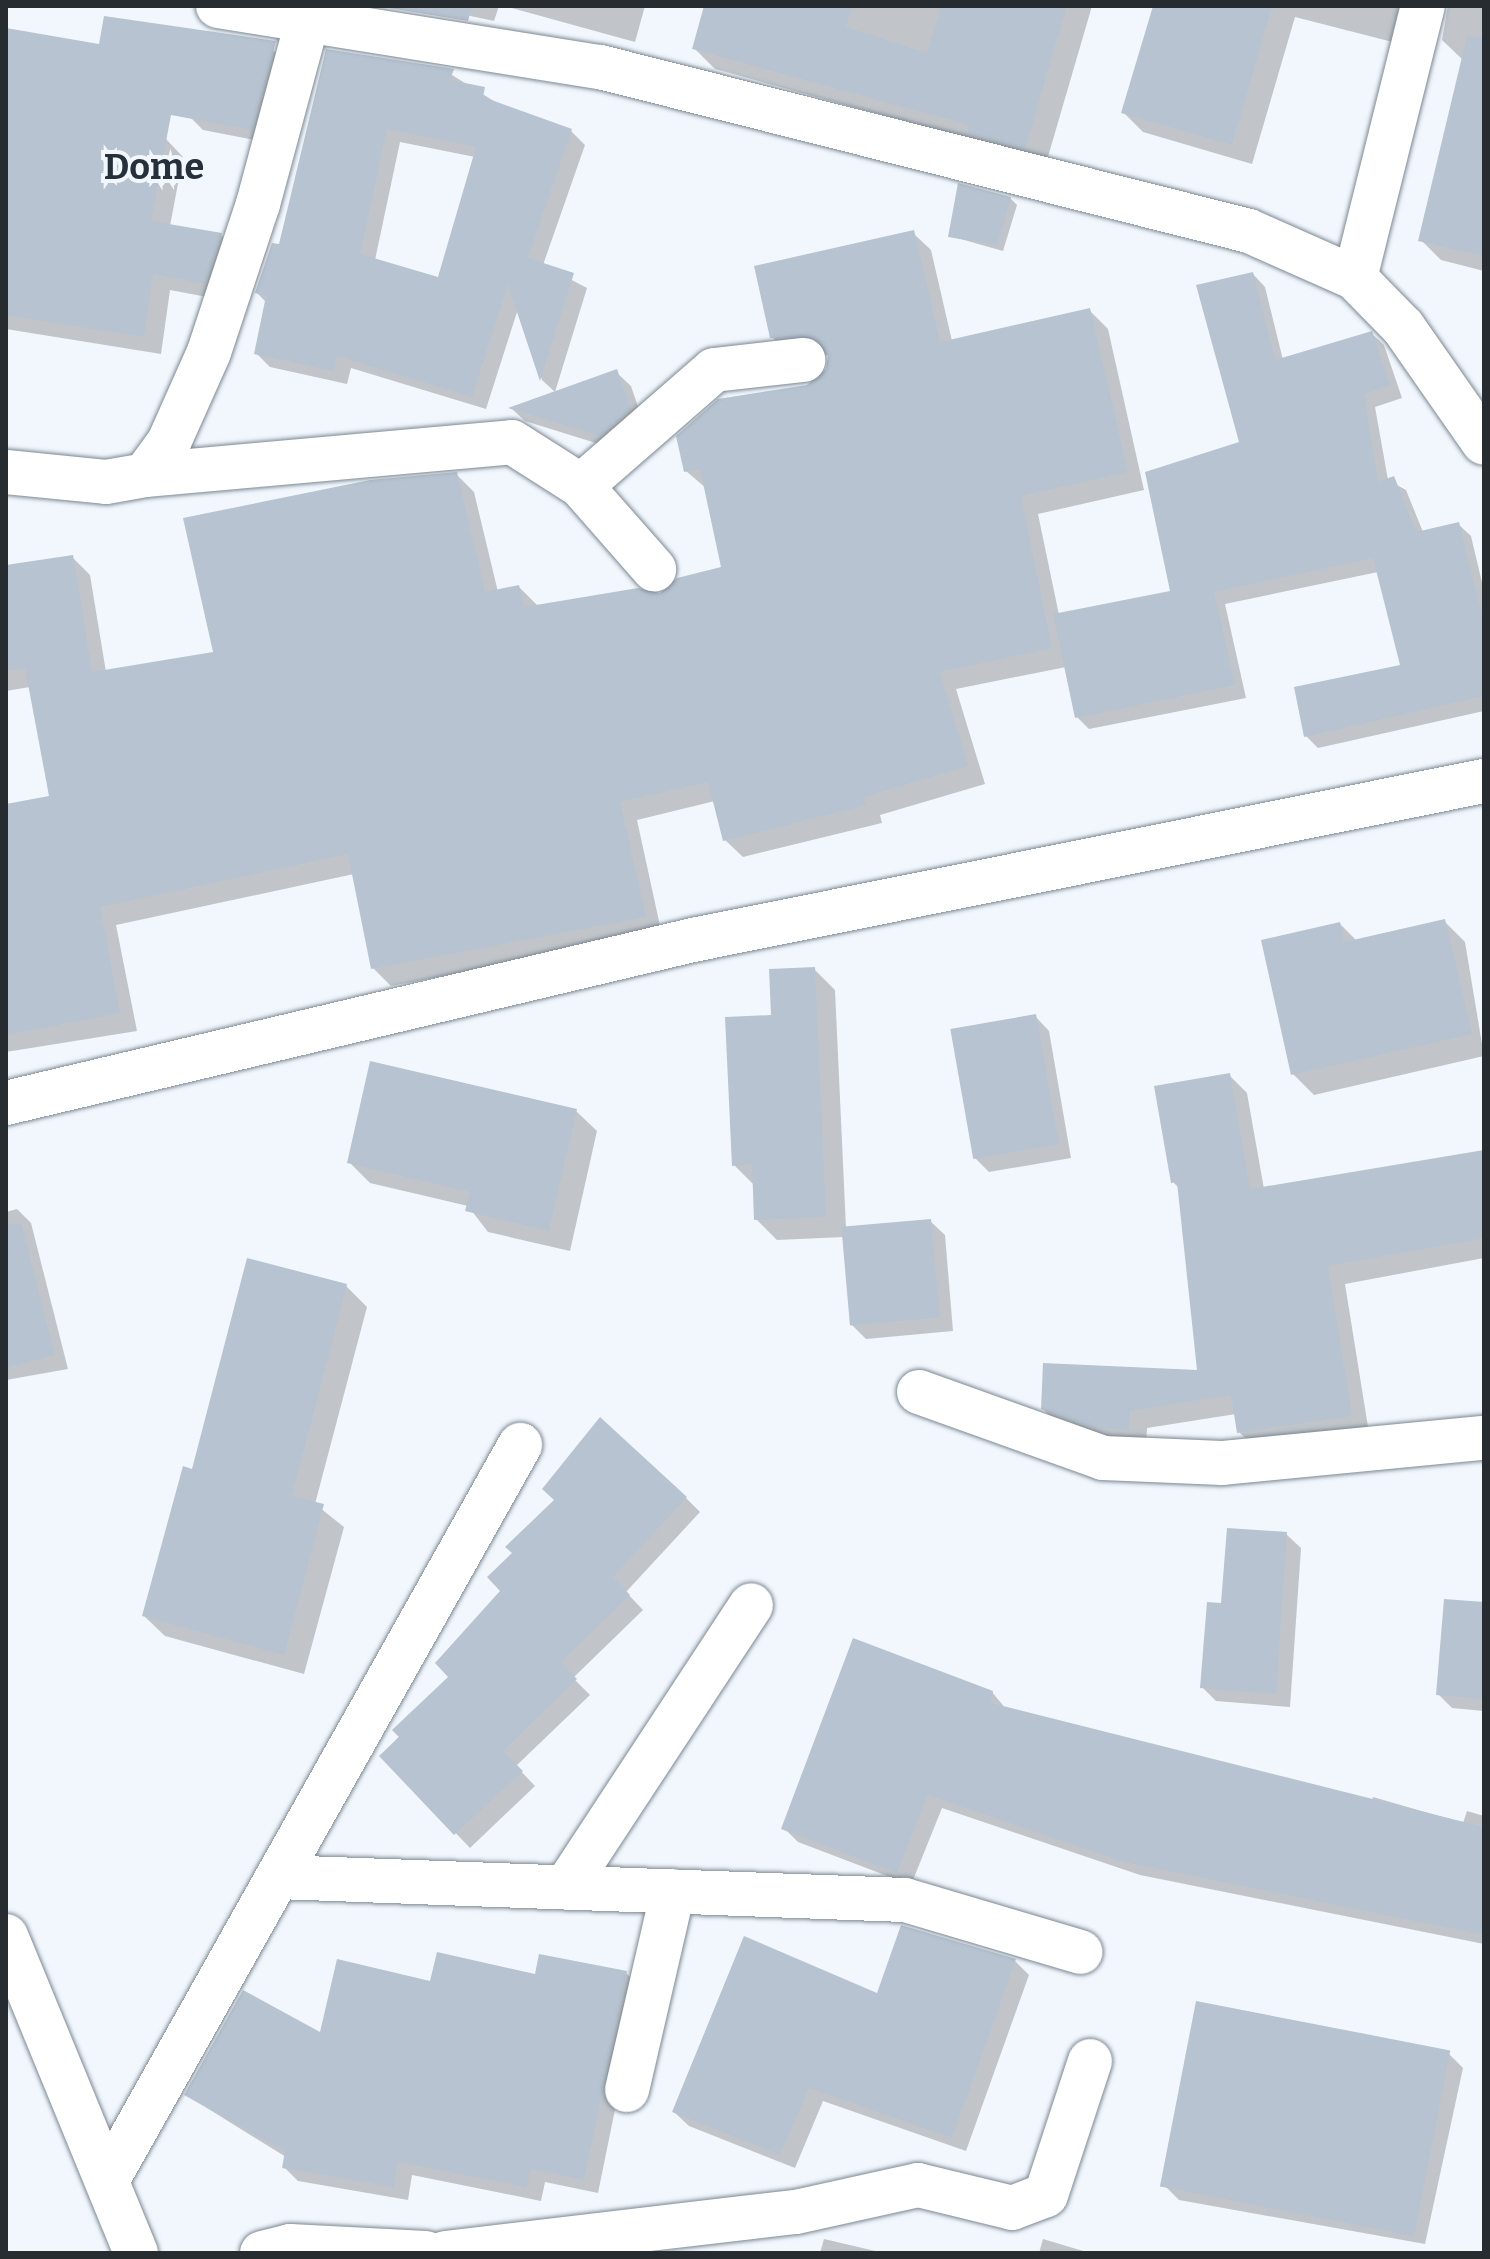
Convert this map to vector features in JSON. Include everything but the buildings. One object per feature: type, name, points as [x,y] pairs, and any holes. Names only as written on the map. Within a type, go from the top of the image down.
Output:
[{"type":"street","points":[[218,6],[309,15],[600,67],[1249,231],[1355,278],[1403,327],[1483,437]]},
{"type":"street","points":[[1355,278],[1423,6]]},
{"type":"street","points":[[145,475],[169,442],[209,352],[309,15]]},
{"type":"street","points":[[581,486],[714,370],[803,360]]},
{"type":"street","points":[[6,472],[106,482],[145,475],[512,442],[581,486],[654,569]]},
{"type":"street","points":[[6,1103],[693,940],[1484,781]]},
{"type":"street","points":[[919,1392],[1103,1458],[1222,1463],[1484,1438]]},
{"type":"street","points":[[108,2179],[520,1445]]},
{"type":"street","points":[[566,1887],[751,1605]]},
{"type":"street","points":[[278,1877],[905,1900],[1080,1952]]},
{"type":"street","points":[[627,2090],[673,1891]]},
{"type":"street","points":[[6,1936],[136,2253]]},
{"type":"street","points":[[445,2253],[796,2212],[918,2185],[1012,2208],[1046,2195],[1090,2061]]},
{"type":"street","points":[[262,2253],[290,2246],[426,2253]]},
{"type":"district","name":"Dome","points":[[154,168]]}]
